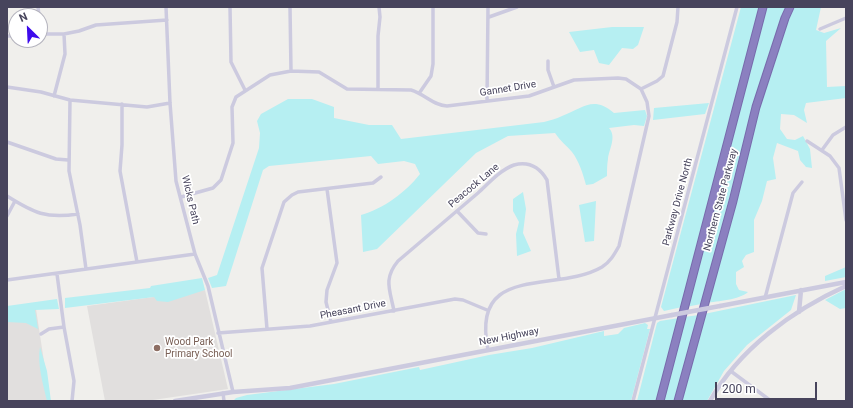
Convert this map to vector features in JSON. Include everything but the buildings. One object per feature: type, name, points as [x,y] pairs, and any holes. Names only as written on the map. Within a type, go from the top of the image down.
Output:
[{"type":"highway","name":"Northern State Parkway","points":[[660,401],[763,7]]},
{"type":"highway","name":"Northern State Parkway","points":[[678,401],[733,201],[756,107],[790,7]]},
{"type":"street","name":"Wicks Path","points":[[166,7],[170,103],[176,181],[195,254],[208,286],[233,392]]},
{"type":"street","points":[[230,7],[231,62],[245,90]]},
{"type":"street","points":[[290,7],[291,71]]},
{"type":"street","points":[[378,7],[380,17],[378,36],[378,89]]},
{"type":"street","points":[[420,92],[430,76],[433,64],[433,7]]},
{"type":"street","points":[[487,101],[488,7]]},
{"type":"street","points":[[489,17],[517,7]]},
{"type":"street","points":[[488,350],[485,329],[487,310],[496,299],[507,290],[529,284],[592,272],[602,267],[612,259],[619,246],[649,116],[647,102],[641,89],[657,81],[663,76],[677,22],[678,7]]},
{"type":"street","name":"Parkway Drive North","points":[[633,401],[663,294],[737,7]]},
{"type":"street","points":[[820,29],[846,18]]},
{"type":"street","points":[[48,34],[64,34],[96,25],[167,20]]},
{"type":"street","points":[[54,96],[65,54],[64,34]]},
{"type":"street","points":[[548,61],[548,70],[554,87]]},
{"type":"street","name":"Gannet Drive","points":[[181,197],[212,188],[221,180],[233,143],[232,107],[236,97],[270,75],[291,71],[319,72],[347,89],[403,89],[420,92],[438,106],[529,96],[574,80],[626,79],[641,89]]},
{"type":"street","points":[[7,87],[70,100],[147,107],[170,103]]},
{"type":"street","points":[[70,100],[68,160],[70,182],[78,214],[86,269]]},
{"type":"street","points":[[122,104],[122,145],[120,171],[137,262]]},
{"type":"street","points":[[822,150],[833,135],[846,127]]},
{"type":"street","points":[[807,141],[835,160],[840,178],[846,220]]},
{"type":"street","points":[[7,142],[56,159],[68,160]]},
{"type":"street","name":"Peacock Lane","points":[[394,310],[388,282],[391,270],[398,261],[508,168],[515,165],[526,164],[535,166],[542,172],[550,188],[559,279]]},
{"type":"street","points":[[267,329],[262,268],[280,209],[284,202],[292,195],[373,183],[381,177]]},
{"type":"street","points":[[840,178],[846,177]]},
{"type":"street","points":[[765,298],[793,193],[802,182]]},
{"type":"street","points":[[327,189],[337,264],[327,290],[326,302],[331,322]]},
{"type":"street","points":[[7,196],[35,213],[46,216],[58,217],[78,214]]},
{"type":"street","points":[[7,216],[15,201]]},
{"type":"street","points":[[457,211],[478,234],[486,234]]},
{"type":"street","points":[[7,280],[195,254]]},
{"type":"street","points":[[57,274],[64,327],[74,381],[72,401]]},
{"type":"street","name":"New Highway","points":[[175,401],[223,393],[290,388],[846,282]]},
{"type":"street","points":[[828,286],[831,291],[829,295]]},
{"type":"street","points":[[710,401],[732,372],[767,335],[799,312],[846,286]]},
{"type":"street","points":[[799,312],[801,290]]},
{"type":"street","name":"Pheasant Drive","points":[[218,333],[310,326],[455,299],[463,300],[487,310]]},
{"type":"street","points":[[41,334],[49,329],[64,327]]},
{"type":"street","points":[[732,372],[771,401]]},
{"type":"street","points":[[223,393],[224,401]]},
{"type":"shaded area","points":[[741,7],[759,7],[682,307],[664,311],[661,307]]},
{"type":"shaded area","points":[[767,7],[787,7],[774,39],[758,92],[701,304],[686,307]]},
{"type":"shaded area","points":[[793,7],[821,7],[816,30],[824,33],[841,28],[826,41],[827,87],[846,86],[846,98],[806,103],[804,110],[807,123],[794,115],[781,114],[780,129],[787,139],[795,140],[803,136],[810,149],[812,168],[806,167],[800,160],[798,151],[777,143],[773,158],[776,179],[767,181],[762,201],[754,220],[754,252],[746,255],[742,261],[744,267],[736,272],[736,284],[739,290],[748,292],[739,297],[706,303],[772,59]]},
{"type":"shaded area","points":[[612,27],[644,27],[638,45],[633,49],[622,48],[609,65],[599,63],[594,50],[580,52],[569,32]]},
{"type":"shaded area","points":[[288,99],[312,99],[334,107],[334,118],[369,125],[392,125],[401,139],[544,122],[560,117],[582,107],[594,104],[607,108],[614,113],[645,110],[647,116],[644,126],[634,125],[609,128],[612,135],[612,143],[608,161],[607,176],[593,184],[586,185],[574,156],[555,133],[508,136],[476,153],[377,249],[363,252],[361,215],[378,209],[394,199],[408,187],[420,174],[415,164],[404,161],[378,164],[371,156],[269,166],[263,170],[226,286],[212,288],[208,278],[217,275],[259,148],[260,133],[257,121],[261,114]]},
{"type":"shaded area","points":[[709,103],[705,114],[653,120],[654,108]]},
{"type":"shaded area","points":[[523,192],[526,209],[523,233],[531,251],[517,256],[516,234],[519,222],[513,211],[513,199]]},
{"type":"shaded area","points":[[596,201],[594,241],[585,242],[579,205]]},
{"type":"shaded area","points":[[846,267],[846,277],[825,281],[825,276]]},
{"type":"shaded area","points":[[202,278],[205,290],[168,302],[157,301],[154,297],[65,308],[65,298],[150,288],[151,286]]},
{"type":"shaded area","points":[[846,289],[846,308],[840,309],[825,300]]},
{"type":"shaded area","name":"Wood Park Primary School","points":[[205,290],[228,389],[146,401],[105,401],[87,306]]},
{"type":"shaded area","points":[[796,295],[791,310],[747,345],[724,371],[707,401],[680,401],[704,314]]},
{"type":"shaded area","points":[[57,299],[59,309],[35,310],[38,329],[26,323],[7,322],[7,306]]},
{"type":"shaded area","points":[[36,309],[50,401],[7,401],[7,313]]},
{"type":"shaded area","points":[[699,315],[676,401],[662,401],[684,317]]},
{"type":"shaded area","points":[[679,318],[656,401],[637,401],[657,323],[660,321]]},
{"type":"shaded area","points":[[645,323],[648,325],[647,329],[650,329],[631,401],[233,401],[236,398],[247,395],[334,384],[419,367],[420,370],[489,355],[532,348],[604,331],[604,336],[618,334],[624,328]]},
{"type":"shaded area","points":[[40,347],[47,371],[51,401],[47,401],[42,381],[39,360]]},
{"type":"place","name":"Wood Park Primary School","points":[[157,348]]}]
